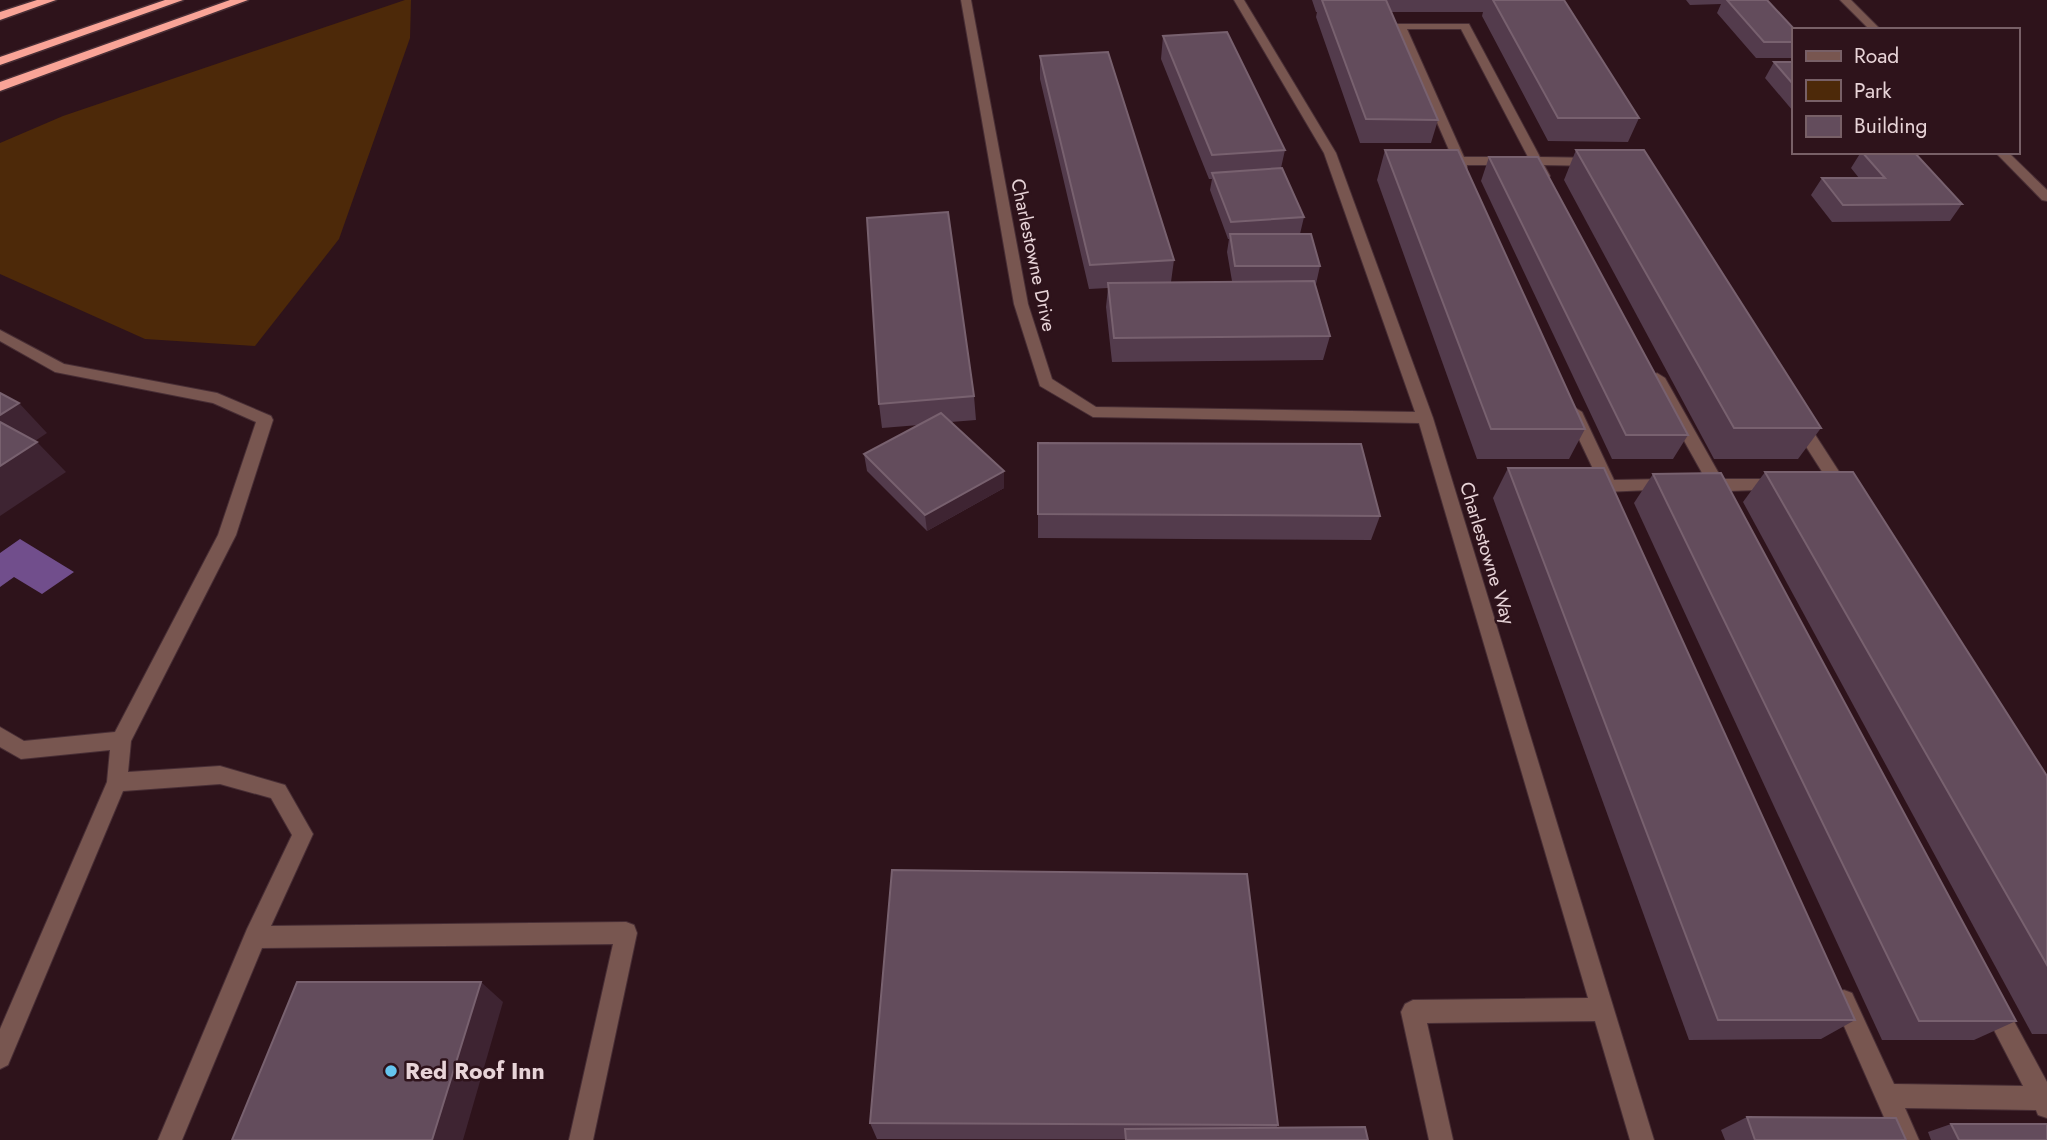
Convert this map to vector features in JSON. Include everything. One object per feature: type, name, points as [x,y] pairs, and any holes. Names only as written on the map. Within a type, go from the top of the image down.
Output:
[{"type":"highway","points":[[0,16],[50,0]]},
{"type":"highway","points":[[0,61],[177,0]]},
{"type":"highway","points":[[0,87],[242,0]]},
{"type":"street","name":"Charlestowne Drive","points":[[967,0],[1021,304],[1045,382],[1093,412],[1425,418]]},
{"type":"street","name":"Charlestowne Way","points":[[1239,0],[1329,153],[1425,418],[1642,1140]]},
{"type":"street","points":[[1845,0],[1874,28]]},
{"type":"street","points":[[1470,186],[1401,26],[1465,26],[1556,197]]},
{"type":"street","points":[[2003,154],[2047,197]]},
{"type":"street","points":[[1459,161],[1619,162]]},
{"type":"street","points":[[0,335],[60,368],[217,398],[265,420],[226,535],[121,740],[117,782],[0,1057]]},
{"type":"street","points":[[1650,365],[1730,509]]},
{"type":"street","points":[[1568,398],[1612,492],[1717,485],[1798,485]]},
{"type":"street","points":[[1787,404],[1832,484],[1853,508]]},
{"type":"street","points":[[0,736],[21,750],[121,740]]},
{"type":"street","points":[[117,782],[220,775],[278,791],[303,834],[255,937],[170,1140]]},
{"type":"street","points":[[255,937],[625,933],[581,1140]]},
{"type":"street","points":[[1835,981],[1908,1140]]},
{"type":"street","points":[[1984,987],[2046,1100]]},
{"type":"street","points":[[1441,1140],[1413,1012],[1603,1009]]},
{"type":"street","points":[[1887,1096],[2046,1100]]},
{"type":"green space","points":[[411,0],[410,38],[339,239],[255,346],[145,339],[0,274],[0,143],[63,116]]},
{"type":"shaded area","points":[[20,539],[74,572],[42,594],[14,577],[0,587],[0,553]]},
{"type":"building","points":[[1322,0],[1386,0],[1438,120],[1366,119]]},
{"type":"building","points":[[1493,0],[1564,0],[1639,118],[1558,118]]},
{"type":"building","points":[[1727,0],[1767,0],[1793,28],[1792,42],[1764,42]]},
{"type":"building","points":[[1227,32],[1285,150],[1212,155],[1163,36]]},
{"type":"building","points":[[1108,52],[1174,260],[1090,265],[1040,56]]},
{"type":"building","points":[[1774,62],[1792,62],[1792,83]]},
{"type":"building","points":[[1385,150],[1458,150],[1585,429],[1491,429]]},
{"type":"building","points":[[1576,150],[1644,150],[1821,428],[1734,428]]},
{"type":"building","points":[[1864,154],[1916,154],[1962,204],[1843,205],[1822,178],[1885,178]]},
{"type":"building","points":[[1489,157],[1538,157],[1688,435],[1626,435]]},
{"type":"building","points":[[1282,168],[1304,217],[1231,222],[1212,173]]},
{"type":"building","points":[[948,212],[974,396],[879,404],[867,218]]},
{"type":"building","points":[[1230,234],[1311,234],[1320,266],[1235,266]]},
{"type":"building","points":[[1314,281],[1330,336],[1114,338],[1108,283]]},
{"type":"building","points":[[0,393],[19,403],[0,415]]},
{"type":"building","points":[[941,413],[1004,471],[925,515],[864,454]]},
{"type":"building","points":[[0,422],[37,442],[0,466]]},
{"type":"building","points":[[1038,443],[1361,444],[1380,516],[1038,514]]},
{"type":"building","points":[[1508,468],[1604,468],[1855,1020],[1718,1020]]},
{"type":"building","points":[[1765,472],[1853,472],[2047,776],[2047,965]]},
{"type":"building","points":[[1721,473],[2016,1021],[1919,1021],[1653,474]]},
{"type":"building","points":[[892,870],[1247,874],[1278,1125],[870,1123]]},
{"type":"building","name":"Red Roof Inn","points":[[297,982],[481,982],[432,1140],[232,1140]]},
{"type":"building","points":[[1747,1117],[1896,1118],[1906,1140],[1755,1140]]},
{"type":"building","points":[[1951,1124],[2047,1124],[2047,1140],[1959,1140]]},
{"type":"building","points":[[1365,1127],[1368,1140],[1126,1140],[1125,1129]]},
{"type":"place","name":"Red Roof Inn","points":[[391,1071]]}]
